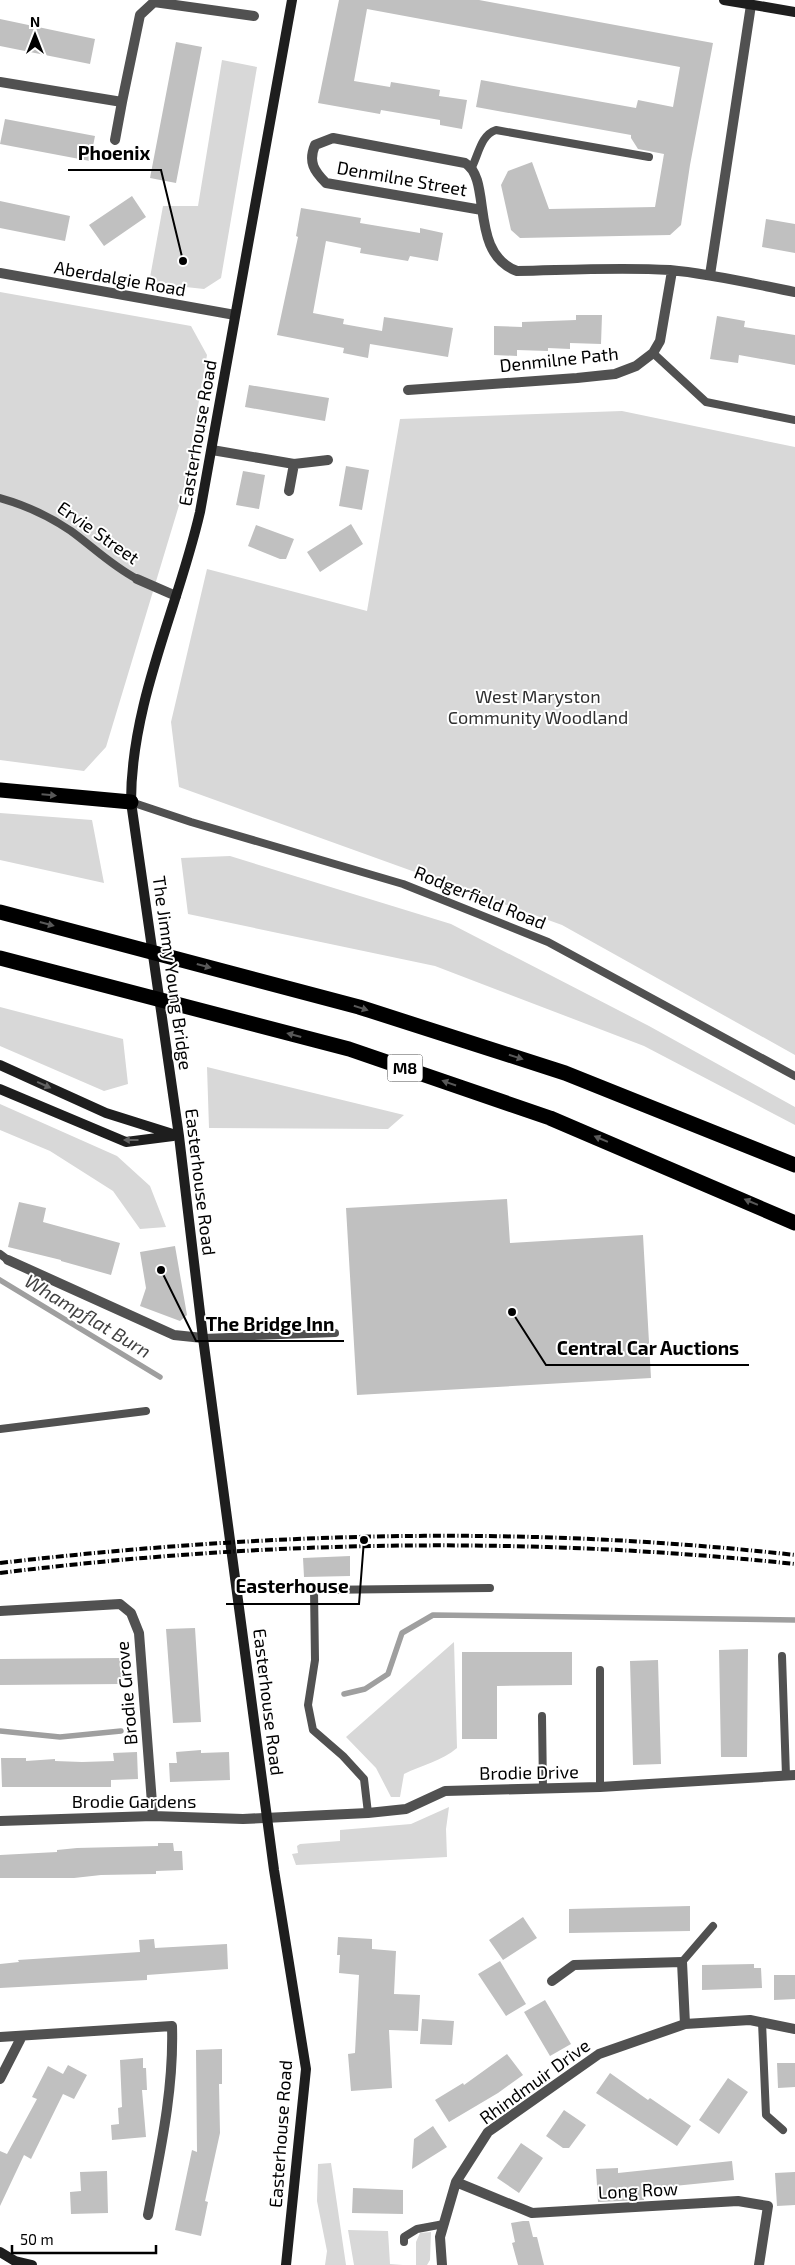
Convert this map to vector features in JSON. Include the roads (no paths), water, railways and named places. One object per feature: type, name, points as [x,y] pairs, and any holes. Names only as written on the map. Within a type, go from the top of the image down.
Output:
[{"type":"highway","points":[[0,790],[131,802]]},
{"type":"highway","name":"M8","points":[[0,912],[387,1016],[565,1073],[795,1165]]},
{"type":"highway","name":"M8","points":[[0,958],[349,1049],[550,1118],[795,1223]]},
{"type":"street","name":"Easterhouse Road","points":[[142,866],[131,802],[131,770],[137,732],[191,550],[212,450],[292,0]]},
{"type":"street","points":[[724,0],[795,12]]},
{"type":"street","points":[[114,140],[140,15],[154,2],[254,16]]},
{"type":"street","points":[[710,275],[751,5]]},
{"type":"street","points":[[0,82],[122,102]]},
{"type":"street","name":"Denmilne Street","points":[[482,210],[326,183],[315,172],[312,163],[315,145],[333,138],[458,160],[472,166],[476,174],[482,210],[493,253],[507,267],[517,271],[672,270],[710,275],[795,292]]},
{"type":"street","points":[[653,353],[660,340],[672,270]]},
{"type":"street","name":"Aberdalgie Road","points":[[0,274],[235,315]]},
{"type":"street","name":"Denmilne Path","points":[[408,390],[615,374],[636,366],[653,353]]},
{"type":"street","points":[[212,450],[294,464],[328,460]]},
{"type":"street","points":[[289,491],[294,464]]},
{"type":"street","name":"Ervie Street","points":[[137,579],[176,596]]},
{"type":"street","name":"The Jimmy Young Bridge","points":[[142,866],[171,1084]]},
{"type":"street","points":[[0,1065],[106,1113],[179,1136]]},
{"type":"street","name":"Easterhouse Road","points":[[171,1084],[203,1338],[268,1818],[306,2069],[286,2265]]},
{"type":"street","points":[[0,1089],[126,1142],[179,1136]]},
{"type":"street","points":[[4,1257],[174,1335],[203,1338]]},
{"type":"street","name":"Brodie Grove","points":[[0,1612],[120,1604],[131,1613],[139,1633],[153,1816]]},
{"type":"street","name":"Brodie Drive","points":[[268,1818],[368,1813],[406,1809],[445,1791],[600,1787],[790,1776]]},
{"type":"street","name":"Brodie Gardens","points":[[0,1821],[153,1816],[268,1818]]},
{"type":"street","points":[[552,1981],[574,1965],[682,1962],[685,2024]]},
{"type":"street","name":"Rhindmuir Drive","points":[[442,2265],[440,2236],[456,2182],[488,2132],[599,2054],[685,2024],[750,2020],[795,2030]]},
{"type":"street","points":[[0,2037],[172,2026],[174,2063],[164,2131],[148,2215]]},
{"type":"street","points":[[0,2078],[22,2036]]},
{"type":"street","name":"Long Row","points":[[456,2182],[532,2213],[738,2201],[768,2206],[759,2265]]},
{"type":"street","points":[[0,2252],[15,2261],[32,2265]]},
{"type":"lane","points":[[472,166],[483,139],[489,133],[496,130],[649,156]]},
{"type":"lane","points":[[653,353],[706,402],[795,420]]},
{"type":"lane","name":"Ervie Street","points":[[0,498],[25,506],[57,522],[118,569],[137,579]]},
{"type":"lane","name":"Rodgerfield Road","points":[[131,802],[191,822],[402,884],[548,942],[795,1076]]},
{"type":"lane","points":[[203,1338],[335,1333]]},
{"type":"lane","points":[[0,1430],[146,1411]]},
{"type":"lane","points":[[368,1813],[364,1779],[343,1756],[313,1730],[308,1706],[315,1660],[314,1590],[490,1588]]},
{"type":"lane","points":[[782,1656],[790,1776]]},
{"type":"lane","points":[[600,1670],[600,1787]]},
{"type":"lane","points":[[542,1716],[543,1789]]},
{"type":"lane","points":[[682,1962],[714,1926]]},
{"type":"lane","points":[[762,2022],[766,2115],[783,2130]]},
{"type":"lane","points":[[404,2242],[404,2237],[417,2229],[444,2224]]},
{"type":"waterway","name":"Whampflat Burn","points":[[0,1280],[160,1377]]},
{"type":"waterway","points":[[344,1694],[365,1689],[388,1674],[402,1633],[433,1615],[795,1620]]},
{"type":"waterway","points":[[0,1731],[60,1737],[121,1731]]},
{"type":"railway","points":[[0,1563],[199,1544],[398,1536],[596,1539],[695,1545],[795,1555]]},
{"type":"railway","points":[[0,1573],[198,1554],[298,1548],[398,1546],[597,1549],[795,1564]]},
{"type":"place","name":"Phoenix","points":[[183,261]]},
{"type":"place","name":"The Bridge Inn","points":[[161,1270]]},
{"type":"place","name":"Central Car Auctions","points":[[512,1312]]},
{"type":"place","name":"Easterhouse","points":[[364,1540]]},
{"type":"park label","name":"West Maryston Community Woodland","points":[[538,708]]}]
